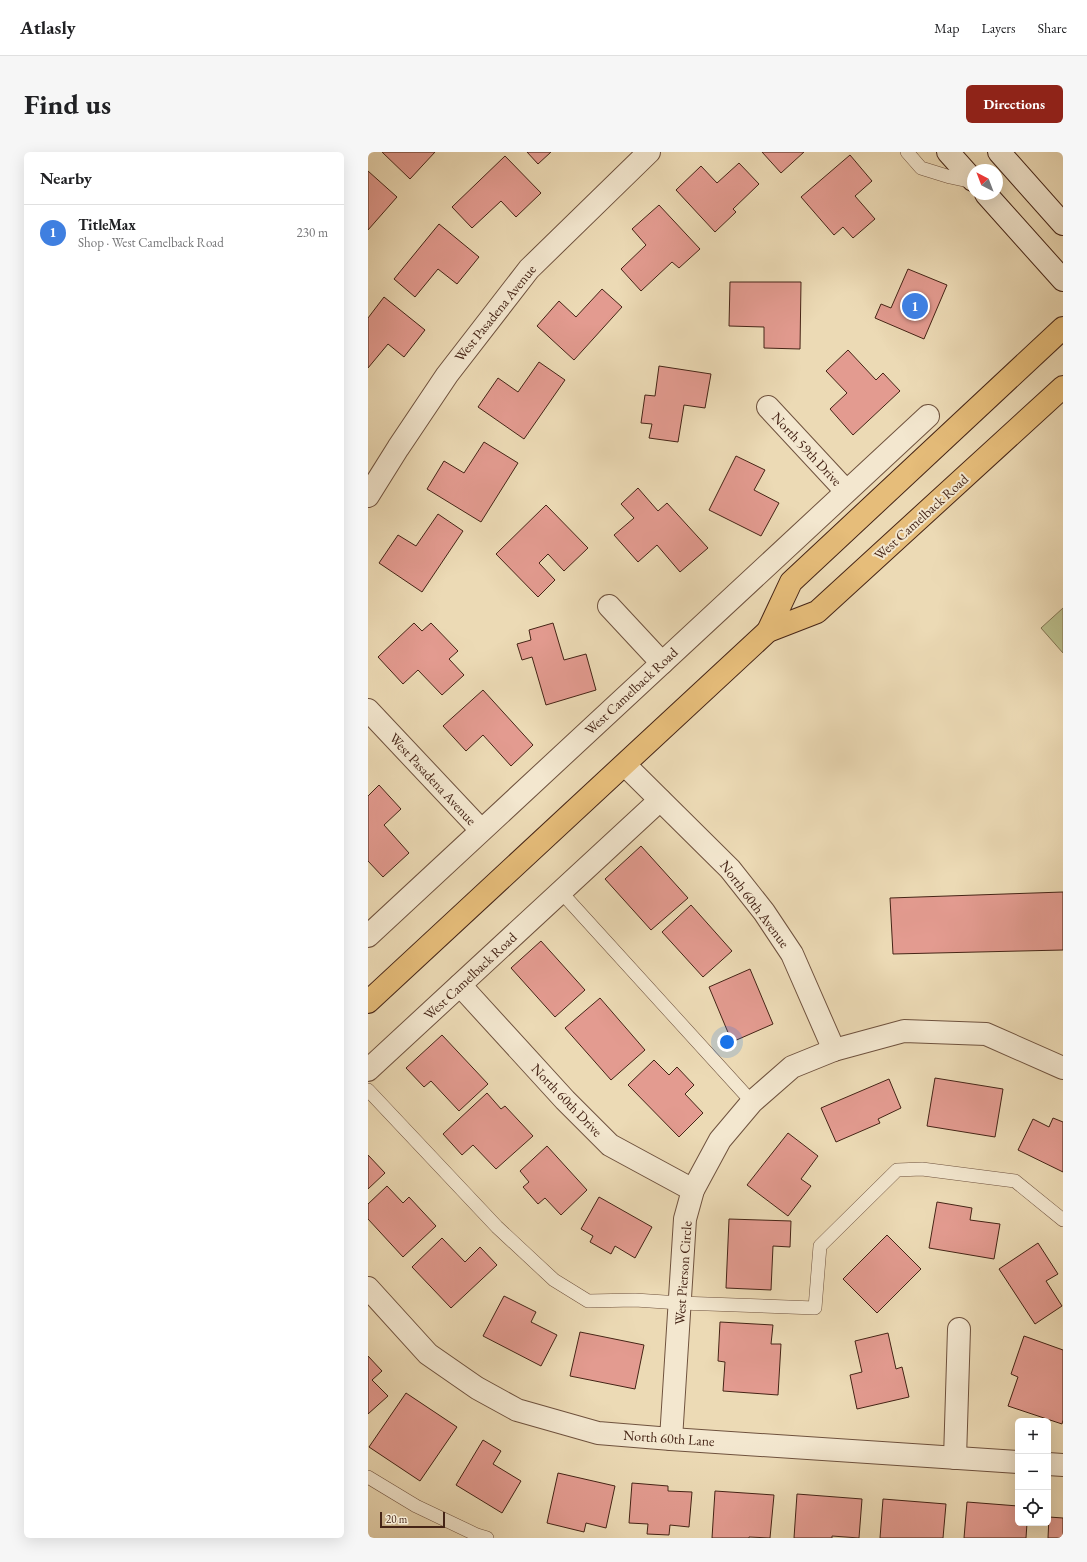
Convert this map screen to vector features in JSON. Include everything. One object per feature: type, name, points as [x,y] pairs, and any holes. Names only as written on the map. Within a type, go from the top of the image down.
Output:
[{"type":"main road","name":"West Camelback Road","points":[[368,1002],[768,631],[791,582],[1063,328]]},
{"type":"main road","name":"West Camelback Road","points":[[768,631],[817,612],[1063,387]]},
{"type":"street","name":"West Pasadena Avenue","points":[[368,496],[447,375],[530,268],[649,152]]},
{"type":"street","points":[[948,152],[967,174]]},
{"type":"street","points":[[999,152],[1063,224]]},
{"type":"street","points":[[991,200],[1063,280]]},
{"type":"street","name":"North 59th Drive","points":[[768,407],[846,491]]},
{"type":"street","name":"West Camelback Road","points":[[368,936],[928,416]]},
{"type":"street","points":[[894,447],[913,467]]},
{"type":"street","points":[[609,606],[662,663]]},
{"type":"street","name":"West Pasadena Avenue","points":[[368,710],[481,830]]},
{"type":"street","name":"North 60th Avenue","points":[[625,765],[730,868],[768,918],[792,954],[834,1050]]},
{"type":"street","name":"West Camelback Road","points":[[368,1070],[660,800]]},
{"type":"street","name":"North 60th Drive","points":[[460,985],[565,1100],[610,1145],[693,1190]]},
{"type":"street","name":"West Pierson Circle","points":[[671,1439],[685,1220],[693,1190],[720,1140],[752,1102],[792,1067],[834,1050],[904,1031],[986,1034],[1063,1068]]},
{"type":"street","name":"North 60th Lane","points":[[368,1288],[428,1354],[477,1388],[517,1410],[598,1433],[1015,1462]]},
{"type":"street","points":[[954,1458],[959,1329]]},
{"type":"street","points":[[1051,1464],[1063,1465]]},
{"type":"lane","points":[[907,152],[921,168],[967,180]]},
{"type":"lane","points":[[561,892],[752,1102]]},
{"type":"lane","points":[[368,1090],[497,1227],[554,1280],[588,1301],[635,1300],[815,1308],[820,1246],[897,1170],[922,1169],[1014,1181],[1063,1220]]},
{"type":"lane","points":[[368,1477],[416,1506],[477,1535],[487,1538]]},
{"type":"green space","points":[[1063,608],[1063,653],[1041,628]]},
{"type":"building","points":[[382,152],[435,152],[410,179]]},
{"type":"building","points":[[527,152],[551,152],[538,164]]},
{"type":"building","points":[[762,152],[804,152],[781,173]]},
{"type":"building","points":[[850,155],[872,181],[855,196],[875,219],[853,238],[843,227],[834,235],[801,197]]},
{"type":"building","points":[[505,156],[541,193],[516,217],[501,201],[472,228],[452,207]]},
{"type":"building","points":[[739,163],[759,184],[733,209],[736,212],[715,232],[676,190],[701,166],[717,183]]},
{"type":"building","points":[[368,171],[397,197],[368,230]]},
{"type":"building","points":[[659,205],[700,249],[679,268],[672,262],[641,291],[621,269],[646,245],[632,229]]},
{"type":"building","points":[[439,224],[479,257],[457,284],[438,269],[415,297],[394,279]]},
{"type":"building","points":[[908,269],[947,285],[924,339],[875,318],[881,304],[891,308]]},
{"type":"building","points":[[730,282],[801,282],[800,349],[764,348],[764,327],[729,326]]},
{"type":"building","points":[[602,289],[622,307],[574,360],[537,326],[559,301],[576,317]]},
{"type":"building","points":[[384,297],[425,330],[404,357],[388,344],[368,368],[368,318]]},
{"type":"building","points":[[848,350],[876,380],[883,373],[900,391],[853,435],[830,409],[847,393],[826,371]]},
{"type":"building","points":[[539,362],[565,380],[524,439],[478,407],[498,378],[518,392]]},
{"type":"building","points":[[659,366],[711,374],[705,408],[684,405],[678,442],[649,438],[652,424],[641,423],[645,395],[655,396]]},
{"type":"building","points":[[484,442],[518,463],[481,522],[427,489],[444,461],[464,473]]},
{"type":"building","points":[[736,456],[765,470],[754,490],[779,503],[761,536],[709,510]]},
{"type":"building","points":[[638,488],[658,511],[667,503],[708,548],[680,572],[657,545],[638,562],[614,535],[634,518],[621,504]]},
{"type":"building","points":[[546,505],[588,548],[564,571],[548,554],[539,563],[555,580],[538,597],[496,554]]},
{"type":"building","points":[[438,514],[463,531],[422,592],[379,563],[398,535],[416,546]]},
{"type":"building","points":[[414,623],[422,631],[431,623],[458,651],[449,659],[464,675],[442,695],[418,670],[403,684],[378,657]]},
{"type":"building","points":[[553,623],[564,660],[586,654],[596,690],[546,705],[532,657],[522,660],[517,644],[531,640],[529,630]]},
{"type":"building","points":[[483,690],[533,745],[511,766],[483,735],[466,751],[443,726]]},
{"type":"building","points":[[379,785],[401,809],[384,825],[409,853],[383,877],[368,861],[368,796]]},
{"type":"building","points":[[641,846],[688,898],[651,930],[605,879]]},
{"type":"building","points":[[1063,892],[1063,950],[893,954],[890,898]]},
{"type":"building","points":[[691,905],[732,951],[703,977],[662,932]]},
{"type":"building","points":[[541,941],[585,990],[555,1017],[511,968]]},
{"type":"building","points":[[750,969],[773,1024],[732,1042],[709,987]]},
{"type":"building","points":[[600,998],[645,1050],[611,1080],[565,1028]]},
{"type":"building","points":[[442,1035],[488,1084],[459,1111],[431,1081],[424,1087],[406,1068]]},
{"type":"building","points":[[654,1060],[669,1075],[677,1067],[694,1085],[685,1094],[703,1113],[679,1137],[628,1085]]},
{"type":"building","points":[[935,1078],[1003,1089],[995,1137],[927,1126]]},
{"type":"building","points":[[889,1079],[901,1108],[878,1119],[880,1123],[836,1142],[821,1108]]},
{"type":"building","points":[[487,1093],[501,1109],[505,1106],[533,1136],[496,1169],[473,1145],[462,1155],[443,1134]]},
{"type":"building","points":[[1053,1118],[1063,1122],[1063,1172],[1018,1150],[1033,1119],[1049,1127]]},
{"type":"building","points":[[788,1133],[818,1156],[801,1179],[811,1186],[788,1216],[747,1185]]},
{"type":"building","points":[[547,1146],[587,1190],[561,1215],[545,1198],[538,1204],[523,1187],[529,1182],[520,1171]]},
{"type":"building","points":[[368,1155],[385,1173],[368,1189]]},
{"type":"building","points":[[387,1186],[403,1203],[409,1197],[436,1226],[403,1257],[368,1219],[368,1204]]},
{"type":"building","points":[[599,1197],[652,1227],[635,1258],[615,1246],[611,1254],[590,1242],[593,1236],[581,1229]]},
{"type":"building","points":[[937,1202],[972,1208],[970,1220],[1000,1224],[994,1259],[929,1248]]},
{"type":"building","points":[[729,1219],[791,1221],[790,1247],[773,1246],[771,1290],[726,1288]]},
{"type":"building","points":[[887,1235],[921,1269],[877,1313],[843,1279]]},
{"type":"building","points":[[442,1238],[465,1262],[480,1247],[497,1265],[451,1308],[412,1267]]},
{"type":"building","points":[[1038,1243],[1058,1274],[1046,1281],[1062,1306],[1035,1324],[999,1269]]},
{"type":"building","points":[[504,1296],[536,1312],[531,1322],[557,1335],[541,1366],[483,1336]]},
{"type":"building","points":[[720,1322],[773,1325],[771,1344],[781,1344],[778,1395],[723,1391],[725,1362],[718,1361]]},
{"type":"building","points":[[580,1332],[644,1345],[635,1389],[570,1376]]},
{"type":"building","points":[[888,1333],[896,1369],[902,1367],[909,1397],[857,1409],[850,1375],[862,1372],[855,1341]]},
{"type":"building","points":[[1024,1336],[1063,1350],[1062,1424],[1051,1420],[1051,1418],[1044,1418],[1008,1406],[1018,1377],[1011,1374]]},
{"type":"building","points":[[368,1356],[382,1371],[372,1380],[388,1396],[368,1414]]},
{"type":"building","points":[[406,1393],[457,1427],[420,1481],[369,1447]]},
{"type":"building","points":[[483,1440],[501,1451],[493,1464],[521,1481],[502,1513],[456,1485]]},
{"type":"building","points":[[558,1473],[615,1486],[606,1528],[586,1523],[584,1532],[547,1523]]},
{"type":"building","points":[[632,1483],[668,1486],[668,1491],[692,1492],[689,1527],[670,1525],[669,1535],[647,1534],[648,1524],[629,1523]]},
{"type":"building","points":[[715,1491],[774,1495],[770,1538],[712,1538]]},
{"type":"building","points":[[797,1494],[862,1499],[859,1538],[832,1536],[832,1538],[794,1538]]},
{"type":"building","points":[[883,1499],[946,1504],[943,1538],[880,1538]]},
{"type":"building","points":[[967,1502],[1015,1506],[1015,1526],[1027,1526],[1026,1538],[964,1538]]},
{"type":"building","points":[[1051,1517],[1063,1518],[1063,1538],[1048,1538],[1049,1526],[1051,1526]]},
{"type":"place","name":"TitleMax","points":[[915,306]]}]
